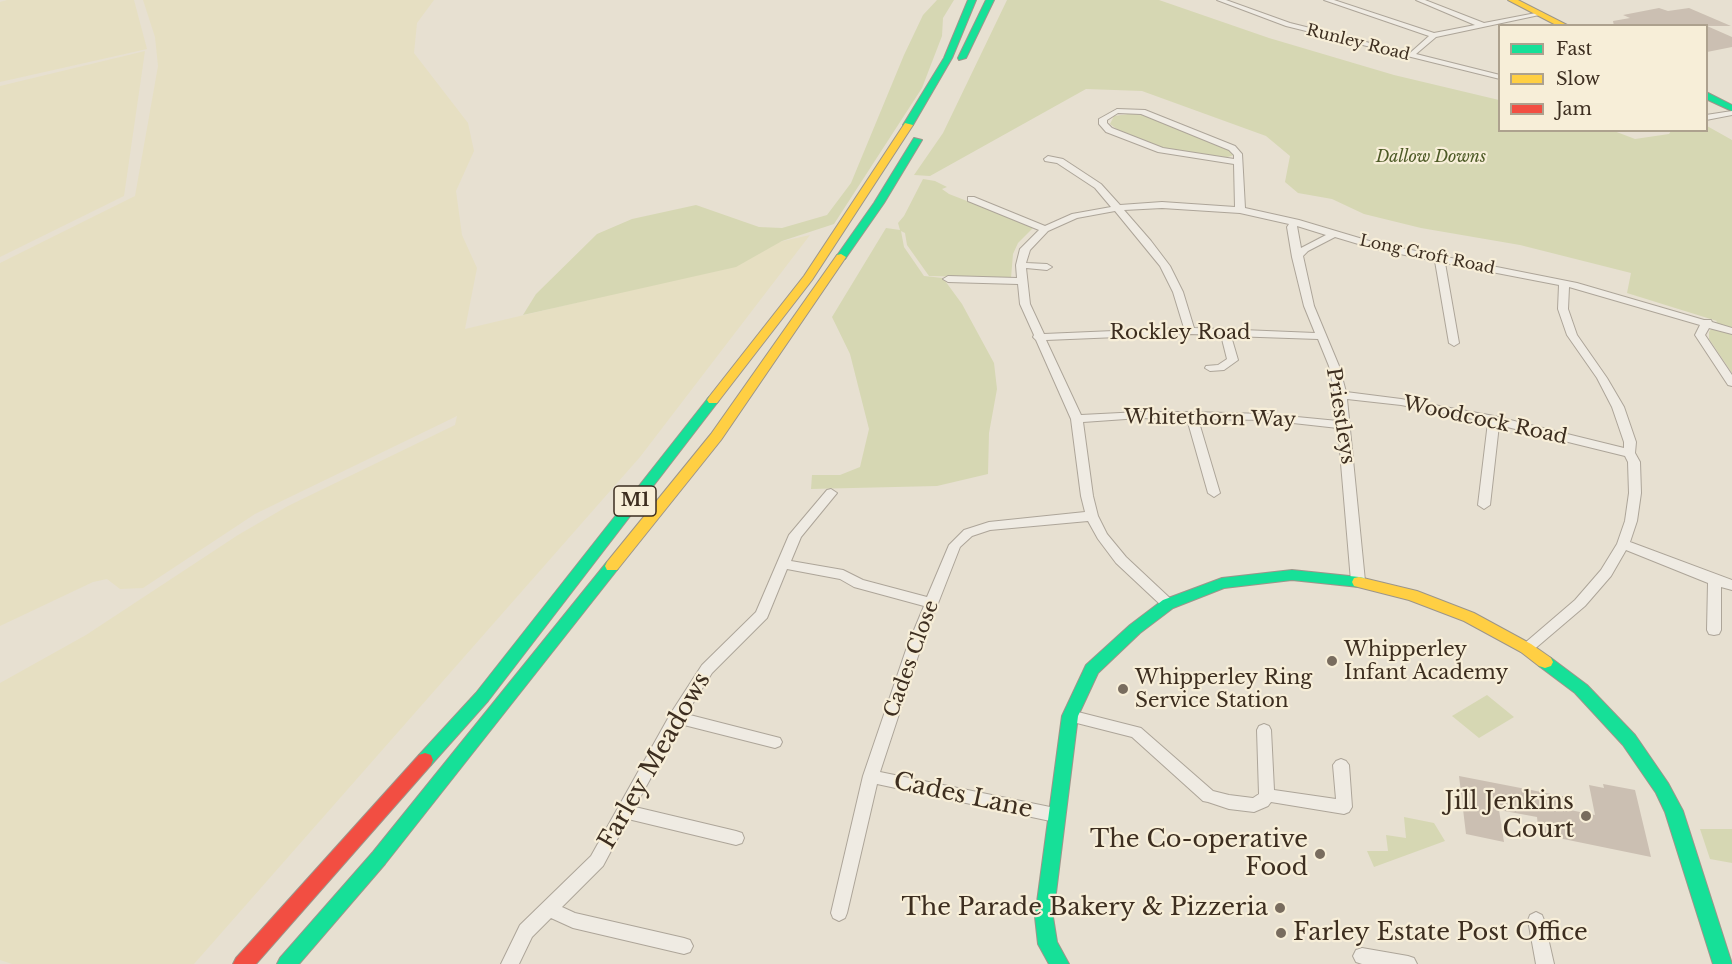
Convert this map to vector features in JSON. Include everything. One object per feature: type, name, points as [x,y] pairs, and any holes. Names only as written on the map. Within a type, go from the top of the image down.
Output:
[{"type":"main road","name":"M1","points":[[243,964],[482,697],[808,278],[891,153],[948,58],[972,0]]},
{"type":"main road","points":[[950,82],[990,0]]},
{"type":"main road","points":[[1512,0],[1561,24]]},
{"type":"main road","points":[[1708,96],[1732,108]]},
{"type":"main road","name":"M1","points":[[287,964],[379,858],[716,437],[879,203],[926,125]]},
{"type":"main road","points":[[1059,964],[1048,944],[1044,917],[1055,815],[1070,716],[1092,669],[1135,629],[1168,604],[1222,583],[1292,574],[1358,581],[1412,595],[1460,613],[1526,648],[1598,705],[1629,740],[1655,775],[1674,811],[1726,962]]},
{"type":"street","name":"Runley Road","points":[[1220,0],[1288,25],[1498,77]]},
{"type":"street","points":[[1327,0],[1434,35],[1541,14]]},
{"type":"street","points":[[1419,0],[1483,26]]},
{"type":"street","points":[[1410,56],[1434,35]]},
{"type":"street","points":[[1238,162],[1161,150],[1109,130],[1103,124],[1103,119],[1118,111],[1142,112],[1222,142],[1238,154],[1240,210]]},
{"type":"street","points":[[1708,118],[1732,113]]},
{"type":"street","points":[[1048,159],[1060,162],[1098,186],[1118,208],[1165,266],[1178,292],[1190,331]]},
{"type":"street","points":[[971,199],[1045,229],[1025,249],[1021,264],[1025,304],[1077,419],[1087,496],[1092,516],[1102,536],[1121,560],[1168,604]]},
{"type":"street","name":"Long Croft Road","points":[[1045,229],[1075,216],[1118,208],[1162,205],[1240,210],[1296,222],[1375,246],[1564,284],[1707,322],[1732,331]]},
{"type":"street","name":"Priestleys","points":[[1296,222],[1292,227],[1309,306],[1334,366],[1341,395],[1358,581]]},
{"type":"street","points":[[1297,257],[1305,249],[1329,239],[1334,234]]},
{"type":"street","points":[[1439,258],[1454,343]]},
{"type":"street","points":[[1021,264],[1048,267]]},
{"type":"street","points":[[948,279],[1022,281]]},
{"type":"street","points":[[1526,648],[1583,600],[1606,573],[1623,544],[1631,521],[1635,493],[1634,462],[1629,453],[1630,442],[1618,407],[1602,378],[1572,335],[1563,309],[1564,284]]},
{"type":"street","points":[[1707,322],[1700,335],[1732,383]]},
{"type":"street","name":"Rockley Road","points":[[1038,337],[1190,331],[1321,336]]},
{"type":"street","points":[[1210,368],[1220,368],[1233,360],[1226,332]]},
{"type":"street","name":"Woodcock Road","points":[[1341,395],[1401,402],[1494,420],[1629,453]]},
{"type":"street","points":[[1191,415],[1214,493]]},
{"type":"street","name":"Whitethorn Way","points":[[1077,419],[1191,415],[1266,417],[1343,425]]},
{"type":"street","points":[[1484,505],[1494,420]]},
{"type":"street","name":"Farley Meadows","points":[[510,964],[526,931],[597,861],[627,812],[676,717],[706,669],[762,615],[795,535],[831,493]]},
{"type":"street","name":"Cades Close","points":[[839,913],[871,776],[914,647],[956,544],[968,533],[989,526],[1092,516]]},
{"type":"street","points":[[1623,544],[1732,585]]},
{"type":"street","points":[[784,564],[843,575],[859,584],[931,603]]},
{"type":"street","points":[[1714,579],[1714,630]]},
{"type":"street","points":[[1070,716],[1136,732],[1208,796],[1254,805],[1263,801],[1267,795],[1264,730]]},
{"type":"street","points":[[676,717],[775,742]]},
{"type":"street","points":[[1267,795],[1344,807],[1341,765]]},
{"type":"street","name":"Cades Lane","points":[[871,776],[1055,815]]},
{"type":"street","points":[[627,812],[736,838]]},
{"type":"street","points":[[550,909],[573,920],[684,946]]},
{"type":"street","points":[[1536,920],[1545,964]]},
{"type":"street","points":[[1362,956],[1408,964]]},
{"type":"shaded area","points":[[7,0],[134,0],[147,49],[0,82],[0,2]]},
{"type":"shaded area","points":[[143,0],[434,0],[417,23],[414,53],[468,123],[474,151],[456,191],[462,235],[477,268],[465,329],[668,281],[765,245],[810,235],[640,457],[194,964],[12,964],[0,960],[0,683],[86,635],[238,535],[288,506],[455,425],[457,416],[255,514],[143,588],[120,589],[107,579],[93,582],[0,626],[0,263],[135,196],[158,66],[155,37]]},
{"type":"shaded area","points":[[145,51],[124,196],[0,257],[0,86]]},
{"type":"green space","points":[[937,0],[954,0],[943,18],[942,36],[922,88],[834,224],[782,241],[736,267],[523,315],[536,294],[597,234],[632,219],[696,205],[759,227],[782,228],[827,215],[851,183],[904,55],[923,15]]},
{"type":"green space","name":"Dallow Downs","points":[[1007,0],[1159,0],[1269,38],[1394,75],[1498,100],[1498,132],[1617,132],[1635,139],[1670,132],[1708,132],[1708,127],[1732,140],[1732,373],[1709,339],[1709,332],[1717,321],[1627,293],[1631,273],[1520,245],[1421,228],[1364,214],[1332,199],[1298,193],[1285,182],[1290,156],[1266,136],[1142,91],[1086,89],[930,176],[914,175],[943,133]]},
{"type":"green space","points":[[1136,113],[1213,140],[1227,147],[1234,155],[1221,159],[1158,147],[1122,133],[1110,124],[1114,116]]},
{"type":"green space","points":[[923,179],[935,181],[947,187],[942,189],[949,194],[1034,227],[1018,243],[1013,254],[1011,278],[929,276],[907,245],[905,233],[901,231],[904,247],[924,276],[943,278],[962,304],[994,363],[997,389],[989,433],[988,474],[937,486],[811,489],[812,475],[840,475],[860,467],[869,429],[850,354],[832,317],[886,228],[900,230],[898,223]]},
{"type":"green space","points":[[1487,695],[1514,717],[1479,738],[1452,716]]},
{"type":"green space","points":[[1404,817],[1434,823],[1445,841],[1374,867],[1367,851],[1388,851],[1386,835],[1406,838]]},
{"type":"green space","points":[[1700,829],[1732,829],[1732,863],[1710,859]]},
{"type":"building","points":[[1659,8],[1668,11],[1689,8],[1731,26],[1614,24],[1613,21],[1630,18],[1623,15]]},
{"type":"building","points":[[1708,26],[1732,37],[1732,47],[1708,52]]},
{"type":"building","name":"Jill Jenkins Court","points":[[1459,776],[1567,797],[1570,810],[1595,815],[1589,785],[1604,788],[1603,784],[1635,790],[1651,857],[1539,834],[1537,817],[1499,810],[1504,842],[1466,834]]},
{"type":"traffic: fast","points":[[908,125],[948,58],[972,0]]},
{"type":"traffic: fast","points":[[962,58],[990,0]]},
{"type":"traffic: fast","points":[[1708,96],[1732,108]]},
{"type":"traffic: fast","points":[[841,257],[879,203],[917,140]]},
{"type":"traffic: fast","points":[[425,760],[482,697],[713,400]]},
{"type":"traffic: fast","points":[[287,964],[379,858],[612,566]]},
{"type":"traffic: fast","points":[[1059,964],[1048,944],[1044,917],[1070,716],[1092,669],[1135,629],[1168,604],[1222,583],[1292,575],[1359,582]]},
{"type":"traffic: fast","points":[[1545,662],[1581,689],[1629,740],[1662,788],[1674,811],[1723,964]]},
{"type":"traffic: slow","points":[[1512,0],[1561,24]]},
{"type":"traffic: slow","points":[[713,400],[808,278],[908,125]]},
{"type":"traffic: slow","points":[[612,566],[716,437],[841,257]]},
{"type":"traffic: slow","points":[[1359,582],[1412,595],[1469,617],[1526,648],[1545,662]]},
{"type":"traffic: jam","points":[[243,964],[425,760]]},
{"type":"place","name":"Whipperley Infant Academy","points":[[1332,661]]},
{"type":"place","name":"Whipperley Ring Service Station","points":[[1123,689]]},
{"type":"place","name":"Jill Jenkins Court","points":[[1586,816]]},
{"type":"place","name":"The Co-operative Food","points":[[1320,854]]},
{"type":"place","name":"The Parade Bakery & Pizzeria","points":[[1280,908]]},
{"type":"place","name":"Farley Estate Post Office","points":[[1281,933]]}]
